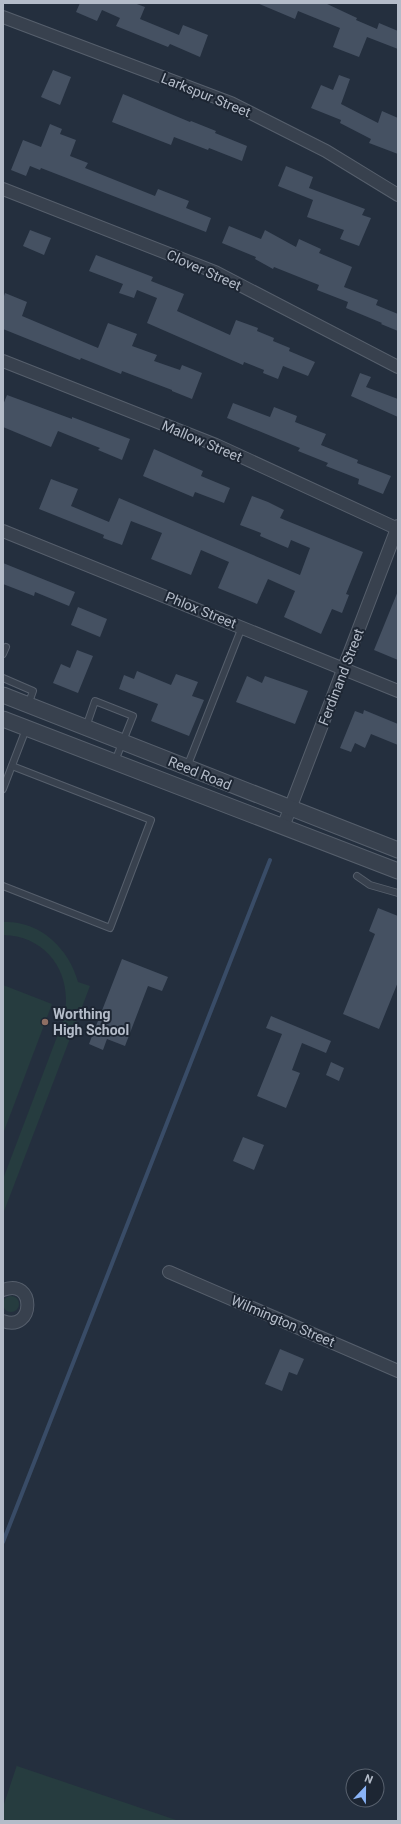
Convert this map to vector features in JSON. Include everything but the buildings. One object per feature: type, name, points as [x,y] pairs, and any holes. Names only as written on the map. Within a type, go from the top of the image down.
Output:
[{"type":"street","name":"Larkspur Street","points":[[3,17],[231,103],[326,151],[398,195]]},
{"type":"street","name":"Clover Street","points":[[3,189],[215,272],[398,367]]},
{"type":"street","name":"Mallow Street","points":[[3,361],[216,445],[398,528]]},
{"type":"street","name":"Ferdinand Street","points":[[283,827],[398,528]]},
{"type":"street","name":"Phlox Street","points":[[3,530],[398,691]]},
{"type":"street","name":"Reed Road","points":[[3,695],[398,850]]},
{"type":"street","name":"Reed Road","points":[[3,719],[114,763],[398,871]]},
{"type":"street","name":"Wilmington Street","points":[[168,1272],[398,1371]]},
{"type":"street","points":[[3,1290],[14,1288],[19,1290],[24,1294],[28,1305],[27,1311],[20,1320],[10,1323],[3,1321]]},
{"type":"lane","points":[[187,767],[242,627]]},
{"type":"lane","points":[[3,654],[6,647]]},
{"type":"lane","points":[[3,678],[33,691],[28,705]]},
{"type":"lane","points":[[85,728],[95,701],[133,716],[114,763]]},
{"type":"lane","points":[[3,789],[26,729]]},
{"type":"lane","points":[[3,886],[110,928],[151,820],[12,766]]},
{"type":"lane","points":[[357,876],[370,885],[398,893]]},
{"type":"green space","points":[[3,922],[29,926],[51,938],[68,958],[78,982],[90,986],[3,1214],[3,1179],[63,1021],[66,1005],[62,975],[55,962],[46,951],[34,943],[20,937],[3,935]]},
{"type":"green space","points":[[3,985],[52,1004],[3,1134]]},
{"type":"green space","points":[[8,1296],[14,1296],[19,1301],[17,1310],[14,1312],[8,1312],[3,1307],[3,1301]]},
{"type":"green space","points":[[17,1765],[179,1821],[3,1821],[3,1807]]},
{"type":"waterway","points":[[3,1542],[270,860]]},
{"type":"place","name":"Worthing High School","points":[[45,1022]]}]
